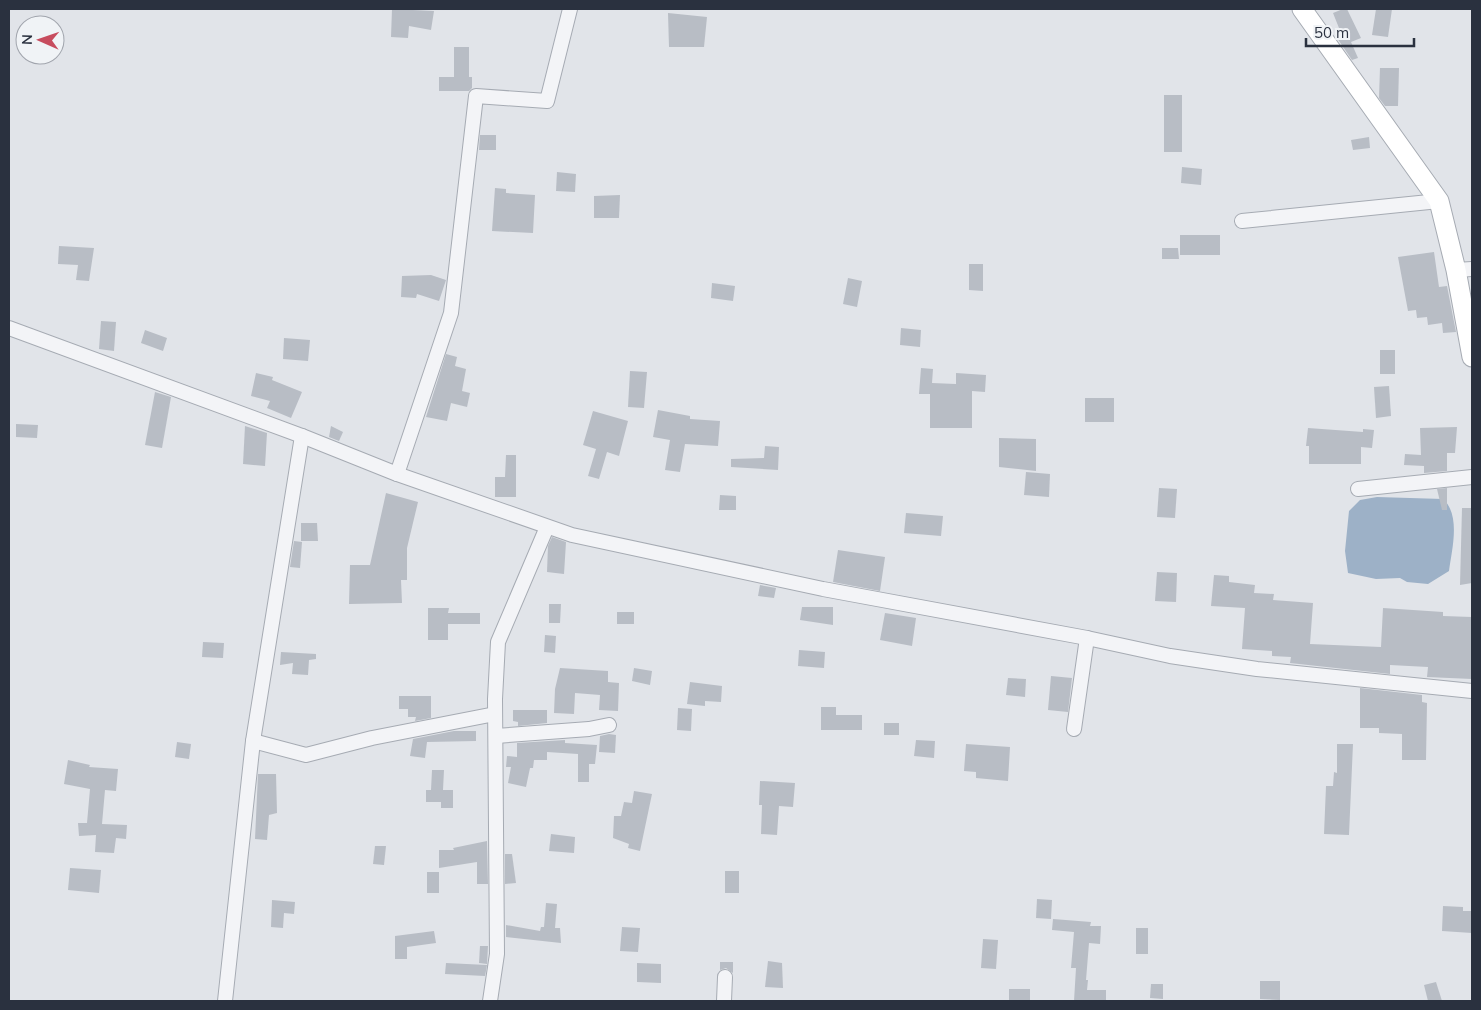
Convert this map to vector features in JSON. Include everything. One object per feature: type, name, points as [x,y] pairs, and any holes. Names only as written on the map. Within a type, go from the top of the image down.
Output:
[{"type":"main road","points":[[1302,9],[1439,201],[1464,270],[1472,357]]},
{"type":"street","points":[[397,474],[451,313],[476,96],[546,101],[570,9]]},
{"type":"street","points":[[1242,221],[1439,201]]},
{"type":"street","points":[[9,328],[302,436],[397,474],[572,535],[823,589],[1087,638],[1170,656],[1257,669],[1472,690]]},
{"type":"street","points":[[225,1001],[253,740],[302,436]]},
{"type":"street","points":[[1358,489],[1472,477]]},
{"type":"street","points":[[490,1001],[498,954],[495,714],[498,642],[547,527]]},
{"type":"street","points":[[1074,728],[1087,638]]},
{"type":"street","points":[[253,740],[306,755],[372,738],[495,714]]},
{"type":"street","points":[[496,736],[589,729],[609,725]]},
{"type":"street","points":[[724,1001],[725,977]]},
{"type":"water","points":[[1377,497],[1443,499],[1449,506],[1454,523],[1449,571],[1428,584],[1407,582],[1400,578],[1376,579],[1348,573],[1345,551],[1349,511],[1360,500]]},
{"type":"building","points":[[392,9],[434,11],[431,30],[409,26],[408,38],[391,37]]},
{"type":"building","points":[[1347,9],[1361,38],[1351,42],[1358,58],[1352,60],[1335,35],[1341,33],[1333,13]]},
{"type":"building","points":[[1376,9],[1392,9],[1388,37],[1372,35]]},
{"type":"building","points":[[668,13],[707,17],[704,47],[669,47]]},
{"type":"building","points":[[454,47],[469,47],[469,77],[472,77],[472,88],[469,91],[439,91],[439,77],[454,77]]},
{"type":"building","points":[[1380,68],[1399,68],[1398,106],[1385,106],[1379,98]]},
{"type":"building","points":[[1164,95],[1182,95],[1182,152],[1164,152]]},
{"type":"building","points":[[480,135],[496,135],[496,150],[479,150]]},
{"type":"building","points":[[1369,137],[1370,148],[1353,150],[1351,140]]},
{"type":"building","points":[[1182,167],[1202,169],[1201,185],[1181,183]]},
{"type":"building","points":[[557,172],[576,174],[575,192],[556,191]]},
{"type":"building","points":[[495,188],[506,189],[506,193],[535,195],[533,233],[492,231]]},
{"type":"building","points":[[620,195],[619,218],[594,218],[594,196]]},
{"type":"building","points":[[1180,235],[1220,235],[1220,255],[1180,255]]},
{"type":"building","points":[[59,246],[94,248],[89,281],[76,280],[78,265],[58,264]]},
{"type":"building","points":[[1162,248],[1178,248],[1179,259],[1162,259]]},
{"type":"building","points":[[1434,252],[1439,287],[1447,286],[1456,332],[1443,333],[1442,323],[1428,325],[1427,317],[1417,318],[1416,310],[1408,311],[1398,257]]},
{"type":"building","points":[[969,264],[983,264],[983,291],[969,290]]},
{"type":"building","points":[[431,275],[446,280],[439,301],[417,294],[416,298],[401,297],[402,276]]},
{"type":"building","points":[[848,278],[862,281],[857,307],[843,304]]},
{"type":"building","points":[[712,283],[735,286],[733,301],[711,298]]},
{"type":"building","points":[[101,321],[116,322],[114,351],[99,349]]},
{"type":"building","points":[[901,328],[921,330],[920,347],[900,345]]},
{"type":"building","points":[[145,330],[167,338],[163,351],[141,343]]},
{"type":"building","points":[[284,338],[310,340],[308,361],[283,359]]},
{"type":"building","points":[[1380,350],[1395,350],[1395,374],[1380,374]]},
{"type":"building","points":[[446,354],[457,357],[455,366],[466,369],[462,391],[470,393],[467,407],[451,403],[447,421],[426,417]]},
{"type":"building","points":[[921,368],[933,369],[932,383],[956,384],[956,373],[986,375],[985,392],[972,391],[972,428],[930,428],[930,394],[919,394]]},
{"type":"building","points":[[630,371],[647,372],[644,408],[628,407]]},
{"type":"building","points":[[256,373],[273,377],[272,380],[302,392],[291,418],[267,408],[270,401],[251,396]]},
{"type":"building","points":[[1389,386],[1391,416],[1376,418],[1374,387]]},
{"type":"building","points":[[155,392],[171,397],[162,448],[145,445]]},
{"type":"building","points":[[1085,398],[1114,398],[1114,422],[1085,422]]},
{"type":"building","points":[[658,410],[690,416],[690,419],[720,421],[718,446],[685,444],[680,472],[665,470],[670,440],[653,437]]},
{"type":"building","points":[[593,411],[628,421],[619,456],[607,452],[599,479],[588,476],[596,449],[583,445]]},
{"type":"building","points":[[16,424],[38,425],[37,438],[16,437]]},
{"type":"building","points":[[245,426],[267,433],[265,466],[243,464]]},
{"type":"building","points":[[331,426],[343,432],[339,441],[329,437]]},
{"type":"building","points":[[1457,427],[1455,453],[1447,453],[1447,471],[1424,473],[1424,466],[1404,465],[1405,454],[1421,455],[1420,428]]},
{"type":"building","points":[[1308,428],[1363,432],[1363,429],[1374,430],[1372,448],[1361,447],[1361,464],[1309,464],[1309,446],[1306,446]]},
{"type":"building","points":[[999,438],[1036,439],[1036,471],[999,467]]},
{"type":"building","points":[[765,446],[779,447],[778,470],[731,467],[731,459],[764,458]]},
{"type":"building","points":[[506,455],[516,455],[516,497],[495,497],[495,477],[505,477]]},
{"type":"building","points":[[1026,472],[1050,474],[1049,497],[1024,495]]},
{"type":"building","points":[[1159,488],[1177,489],[1175,518],[1157,517]]},
{"type":"building","points":[[1447,488],[1447,510],[1442,510],[1437,489]]},
{"type":"building","points":[[386,493],[418,502],[407,548],[407,580],[401,580],[402,603],[349,604],[350,565],[370,565]]},
{"type":"building","points":[[720,495],[736,496],[736,510],[719,510]]},
{"type":"building","points":[[1462,508],[1472,508],[1472,583],[1460,585]]},
{"type":"building","points":[[906,513],[943,516],[941,536],[904,533]]},
{"type":"building","points":[[301,523],[317,523],[318,541],[301,541]]},
{"type":"building","points":[[552,537],[566,542],[564,574],[547,572],[548,546]]},
{"type":"building","points":[[294,541],[302,542],[300,568],[290,567]]},
{"type":"building","points":[[838,550],[885,557],[880,591],[833,582]]},
{"type":"building","points":[[1157,572],[1177,573],[1176,602],[1155,601]]},
{"type":"building","points":[[1214,575],[1229,576],[1229,582],[1255,585],[1254,593],[1274,594],[1273,600],[1313,603],[1310,644],[1381,647],[1383,608],[1443,612],[1443,616],[1472,617],[1472,679],[1427,677],[1428,667],[1390,665],[1390,674],[1290,663],[1291,657],[1272,656],[1272,651],[1242,649],[1245,608],[1211,606]]},
{"type":"building","points":[[760,585],[776,588],[774,598],[758,596]]},
{"type":"building","points":[[549,604],[561,604],[560,623],[549,623]]},
{"type":"building","points":[[802,607],[833,607],[833,625],[800,620]]},
{"type":"building","points":[[428,608],[449,608],[448,613],[480,613],[480,624],[448,624],[448,640],[428,640]]},
{"type":"building","points":[[617,612],[634,612],[634,624],[617,624]]},
{"type":"building","points":[[885,613],[916,618],[912,646],[880,640]]},
{"type":"building","points":[[545,635],[556,636],[555,653],[544,652]]},
{"type":"building","points":[[203,642],[224,643],[223,658],[202,657]]},
{"type":"building","points":[[799,650],[825,652],[824,668],[798,666]]},
{"type":"building","points":[[281,652],[316,654],[316,659],[309,660],[308,675],[292,674],[293,663],[280,665]]},
{"type":"building","points":[[560,668],[608,671],[608,682],[619,683],[618,711],[599,710],[600,695],[575,693],[574,714],[554,713],[555,689]]},
{"type":"building","points":[[634,668],[652,671],[650,685],[632,681]]},
{"type":"building","points":[[1051,676],[1072,678],[1068,712],[1048,710]]},
{"type":"building","points":[[1008,678],[1026,679],[1025,697],[1006,695]]},
{"type":"building","points":[[690,682],[722,686],[721,702],[705,701],[705,706],[687,704]]},
{"type":"building","points":[[1360,688],[1422,695],[1422,702],[1427,703],[1426,760],[1402,760],[1402,734],[1379,733],[1379,728],[1360,728]]},
{"type":"building","points":[[399,696],[431,696],[431,718],[415,721],[416,717],[408,717],[408,709],[399,709]]},
{"type":"building","points":[[821,707],[836,707],[836,715],[862,715],[862,730],[821,730]]},
{"type":"building","points":[[678,708],[692,709],[691,731],[677,730]]},
{"type":"building","points":[[513,710],[547,710],[547,723],[518,726],[518,722],[513,721]]},
{"type":"building","points":[[884,723],[899,723],[899,735],[884,735]]},
{"type":"building","points":[[454,731],[476,731],[476,741],[427,742],[425,758],[410,756],[413,739]]},
{"type":"building","points":[[616,735],[615,753],[599,752],[600,736]]},
{"type":"building","points":[[565,740],[565,743],[597,745],[595,764],[589,764],[589,782],[578,782],[578,754],[547,752],[547,760],[534,760],[533,768],[530,768],[526,787],[508,783],[511,767],[506,767],[507,756],[517,757],[517,743]]},
{"type":"building","points":[[916,740],[935,741],[934,758],[914,756]]},
{"type":"building","points":[[177,742],[191,744],[189,759],[175,757]]},
{"type":"building","points":[[966,744],[1010,747],[1008,781],[976,778],[976,772],[964,771]]},
{"type":"building","points":[[1337,744],[1353,744],[1349,835],[1324,834],[1326,786],[1333,786],[1334,772],[1337,773]]},
{"type":"building","points":[[68,760],[90,765],[89,767],[118,769],[116,791],[105,790],[102,824],[127,825],[126,839],[116,838],[114,853],[95,852],[96,835],[79,836],[78,823],[87,823],[90,789],[64,784]]},
{"type":"building","points":[[432,770],[444,770],[443,790],[453,790],[453,808],[441,808],[441,802],[426,802],[426,790],[431,790]]},
{"type":"building","points":[[258,774],[276,774],[277,813],[269,815],[267,840],[255,839]]},
{"type":"building","points":[[760,781],[795,783],[793,807],[779,806],[777,835],[761,834],[762,805],[759,805]]},
{"type":"building","points":[[634,791],[652,794],[640,851],[628,848],[629,844],[613,838],[614,816],[621,816],[624,802],[632,803]]},
{"type":"building","points":[[551,834],[575,837],[574,853],[549,851]]},
{"type":"building","points":[[487,841],[488,884],[477,884],[477,862],[439,868],[439,850],[454,850],[453,848]]},
{"type":"building","points":[[375,846],[386,846],[384,865],[373,864]]},
{"type":"building","points":[[505,854],[512,854],[516,883],[505,884]]},
{"type":"building","points":[[70,868],[101,870],[99,893],[68,890]]},
{"type":"building","points":[[725,871],[739,871],[739,893],[725,893]]},
{"type":"building","points":[[427,872],[439,872],[439,893],[427,893]]},
{"type":"building","points":[[1037,899],[1052,900],[1051,919],[1036,918]]},
{"type":"building","points":[[272,900],[295,902],[294,914],[284,913],[283,928],[271,927]]},
{"type":"building","points":[[546,903],[557,904],[555,928],[560,928],[561,943],[506,937],[506,925],[540,931],[541,927],[544,927]]},
{"type":"building","points":[[1443,906],[1463,907],[1463,911],[1472,911],[1472,933],[1442,931]]},
{"type":"building","points":[[1053,919],[1091,922],[1090,926],[1101,926],[1100,944],[1089,943],[1086,980],[1088,980],[1087,990],[1106,990],[1106,1001],[1074,1001],[1076,968],[1071,968],[1074,932],[1052,930]]},
{"type":"building","points":[[622,927],[640,928],[638,952],[620,951]]},
{"type":"building","points":[[1136,928],[1148,928],[1148,954],[1136,954]]},
{"type":"building","points":[[434,931],[436,943],[407,947],[407,959],[395,959],[395,936]]},
{"type":"building","points":[[983,939],[998,940],[996,969],[981,968]]},
{"type":"building","points":[[480,946],[488,946],[487,964],[479,963]]},
{"type":"building","points":[[768,961],[782,963],[783,988],[765,987]]},
{"type":"building","points":[[720,962],[733,962],[733,973],[726,968],[720,970]]},
{"type":"building","points":[[446,963],[487,965],[485,976],[445,974]]},
{"type":"building","points":[[637,963],[661,964],[661,983],[637,982]]},
{"type":"building","points":[[1260,981],[1280,981],[1280,1000],[1260,999]]},
{"type":"building","points":[[1436,982],[1442,1001],[1428,1001],[1424,985]]},
{"type":"building","points":[[1151,984],[1163,984],[1163,999],[1150,998]]},
{"type":"building","points":[[1009,989],[1030,989],[1030,1001],[1009,1001]]}]
